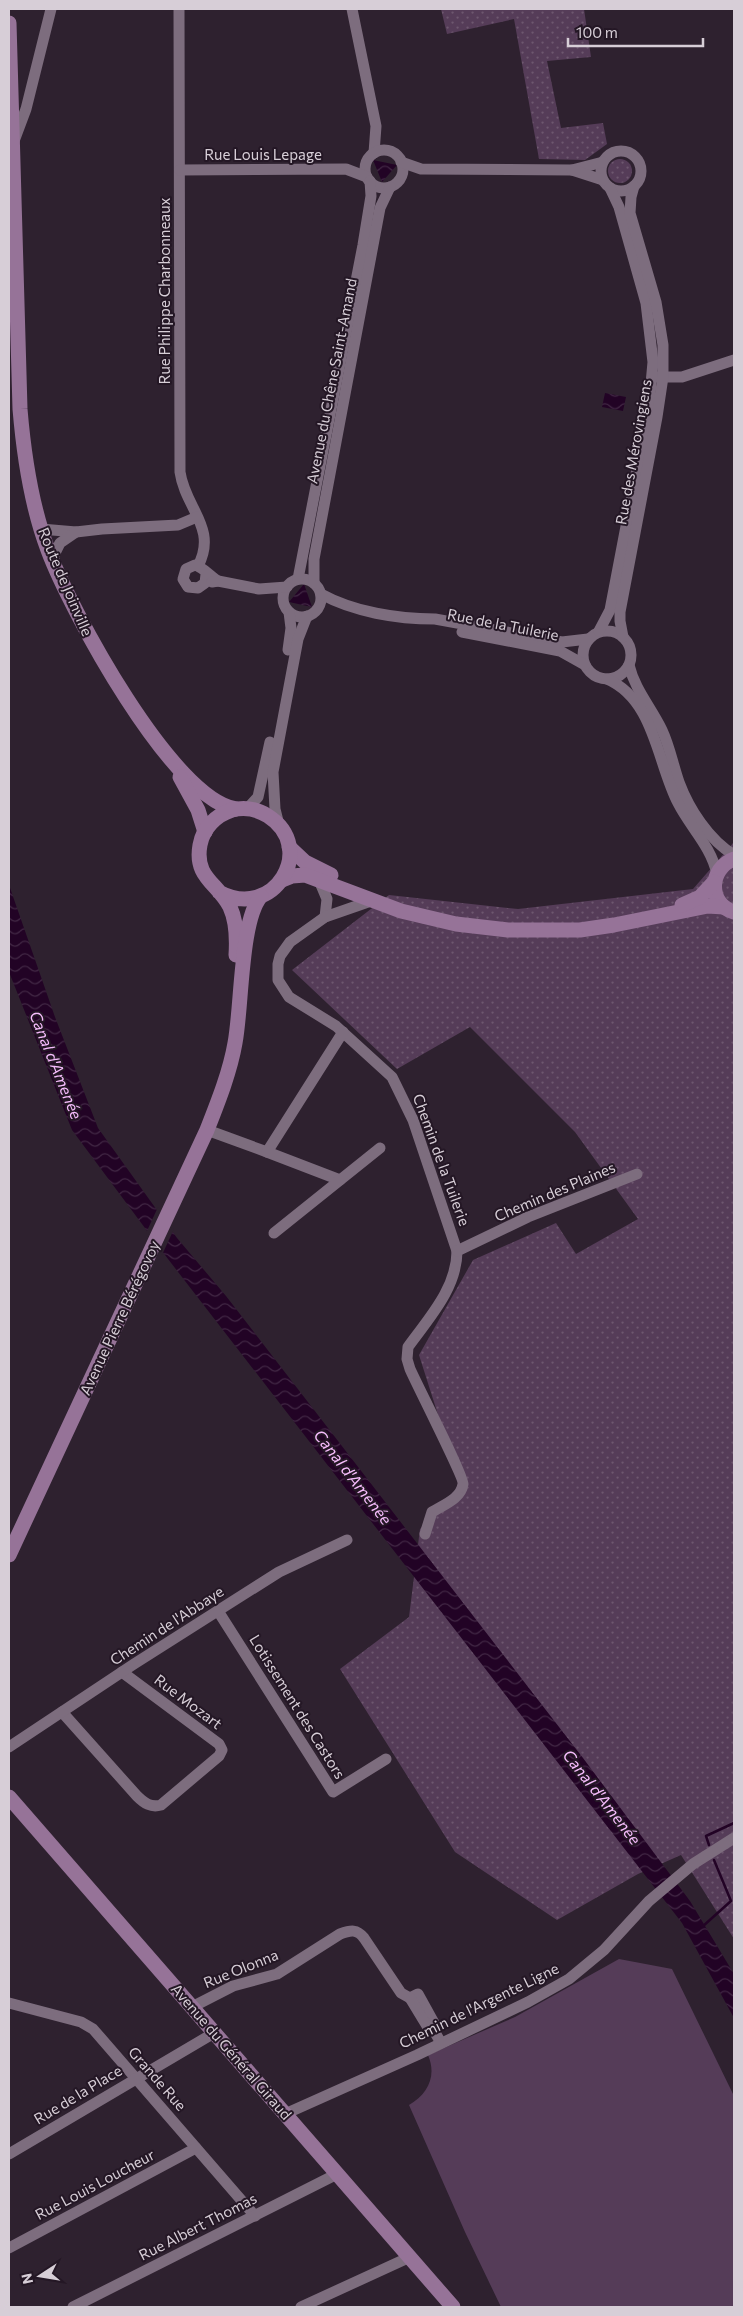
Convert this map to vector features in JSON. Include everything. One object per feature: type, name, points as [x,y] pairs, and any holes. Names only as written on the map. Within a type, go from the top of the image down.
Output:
[{"type":"main road","name":"Route de Joinville","points":[[9,23],[20,409],[27,471],[41,529],[52,559],[90,641],[109,673],[170,758]]},
{"type":"main road","points":[[170,758],[209,797],[221,805],[265,813],[279,825],[289,847],[298,857],[314,867],[402,905],[456,917],[509,924],[544,925],[613,919],[685,905],[700,897],[726,863],[734,859]]},
{"type":"main road","points":[[170,758],[198,810],[205,832]]},
{"type":"main road","points":[[224,1078],[231,1024],[236,941],[234,919],[230,907],[209,882],[200,865],[200,846],[205,832],[215,820],[241,809]]},
{"type":"main road","points":[[219,892],[235,899],[253,899],[262,896],[282,880],[288,864],[289,847]]},
{"type":"main road","points":[[282,880],[300,875],[319,880],[401,911],[456,924],[508,930],[544,931],[614,925],[697,908],[729,909]]},
{"type":"main road","points":[[715,878],[716,896],[729,909]]},
{"type":"main road","points":[[224,1078],[232,1058],[238,1024],[248,928],[254,906],[262,896]]},
{"type":"main road","name":"Avenue Pierre Bérégovoy","points":[[9,1555],[207,1130],[224,1078]]},
{"type":"main road","name":"Avenue du Général Giraud","points":[[9,1797],[453,2307]]},
{"type":"street","points":[[12,145],[26,109],[51,9]]},
{"type":"street","name":"Rue Philippe Charbonneaux","points":[[179,9],[181,481],[206,538],[203,574],[218,581],[259,589]]},
{"type":"street","points":[[352,9],[376,126],[389,151],[396,154],[401,162],[403,167],[401,177]]},
{"type":"street","points":[[376,126],[371,157],[366,169],[369,179],[379,187],[390,186],[401,177],[421,169]]},
{"type":"street","points":[[371,157],[389,151]]},
{"type":"street","points":[[572,170],[622,191],[634,186],[640,178],[640,168],[633,155],[616,151],[611,153],[603,162],[601,171],[607,184]]},
{"type":"street","name":"Rue Louis Lepage","points":[[346,169],[371,157]]},
{"type":"street","points":[[401,162],[421,169],[572,170],[603,162]]},
{"type":"street","name":"Rue Louis Lepage","points":[[180,170],[346,169],[369,179]]},
{"type":"street","name":"Avenue du Chêne Saint-Amand","points":[[298,579],[371,196],[369,179]]},
{"type":"street","name":"Rue des Mérovingiens","points":[[607,184],[619,207],[646,303],[658,377],[657,417],[620,612],[621,629],[624,637]]},
{"type":"street","name":"Avenue du Chêne Saint-Amand","points":[[314,583],[314,558],[378,217],[382,201],[390,186]]},
{"type":"street","name":"Rue des Mérovingiens","points":[[599,631],[610,610],[663,345],[656,302],[630,213],[634,186]]},
{"type":"street","points":[[658,377],[682,377],[734,360]]},
{"type":"street","points":[[41,529],[76,532],[102,528],[178,525],[198,517]]},
{"type":"street","points":[[52,559],[60,543],[76,532]]},
{"type":"street","points":[[259,589],[287,586],[298,579],[314,583],[321,594],[318,609],[307,616],[298,616],[289,612]]},
{"type":"street","points":[[283,602],[287,586]]},
{"type":"street","points":[[241,809],[258,797],[261,789],[290,638],[289,612],[283,602],[259,589]]},
{"type":"street","name":"Rue de la Tuilerie","points":[[321,594],[344,605],[414,619],[433,626],[560,651],[585,665]]},
{"type":"street","name":"Rue de la Tuilerie","points":[[318,609],[344,605]]},
{"type":"street","points":[[279,825],[273,791],[274,763],[298,639],[307,616]]},
{"type":"street","name":"Rue de la Tuilerie","points":[[414,619],[435,618],[562,642],[588,639]]},
{"type":"street","points":[[715,878],[711,855],[682,811],[671,788],[658,744],[649,725],[622,688],[607,679],[594,675],[585,665],[583,651],[588,639],[599,631],[612,631],[624,637],[631,650],[629,665],[638,690],[665,735],[679,780],[689,803],[715,840],[734,855]]},
{"type":"street","points":[[607,679],[618,677],[629,665]]},
{"type":"street","points":[[319,880],[327,899],[325,917]]},
{"type":"street","name":"Chemin de la Tuilerie","points":[[371,901],[325,917],[297,936],[284,949],[278,964],[278,980],[289,997],[325,1018],[392,1077],[403,1097],[457,1251]]},
{"type":"street","points":[[268,1152],[343,1032]]},
{"type":"street","points":[[207,1130],[340,1180]]},
{"type":"street","points":[[274,1234],[380,1148]]},
{"type":"street","name":"Chemin des Plaines","points":[[457,1251],[528,1217],[638,1174]]},
{"type":"street","points":[[425,1534],[432,1512],[451,1501],[460,1492],[463,1484],[461,1474],[410,1370],[407,1359],[408,1347],[452,1282],[457,1266],[457,1251]]},
{"type":"street","name":"Chemin de l'Abbaye","points":[[9,1747],[279,1572],[347,1540]]},
{"type":"street","name":"Lotissement des Castors","points":[[218,1610],[333,1792],[386,1759]]},
{"type":"street","name":"Rue Mozart","points":[[62,1712],[137,1796],[149,1805],[161,1804],[219,1756],[222,1750],[219,1744],[122,1672]]},
{"type":"street","name":"Chemin de l'Argente Ligne","points":[[285,2114],[528,2002],[569,1979],[604,1950],[649,1901],[693,1864],[734,1838]]},
{"type":"street","name":"Rue Olonna","points":[[192,2007],[224,1990],[277,1974],[340,1934],[351,1930],[359,1932],[402,1994],[410,1998],[427,2026],[433,2030],[441,2043]]},
{"type":"street","name":"Grande Rue","points":[[9,2003],[87,2025],[99,2034],[255,2216]]},
{"type":"street","name":"Rue de la Place","points":[[9,2154],[214,2033]]},
{"type":"street","name":"Rue Louis Loucheur","points":[[9,2248],[196,2148]]},
{"type":"street","name":"Rue Albert Thomas","points":[[73,2307],[337,2174]]},
{"type":"street","points":[[301,2307],[410,2257]]},
{"type":"shaded area","points":[[441,9],[584,9],[591,57],[547,61],[561,128],[603,123],[607,144],[585,160],[539,159],[514,19],[447,34]]},
{"type":"shaded area","points":[[615,159],[625,159],[632,166],[632,176],[625,183],[615,183],[608,176],[608,166]]},
{"type":"shaded area","points":[[734,842],[734,1939],[681,1855],[638,1874],[557,1920],[455,1852],[340,1669],[409,1617],[420,1529],[461,1487],[419,1355],[473,1260],[556,1223],[576,1254],[638,1219],[575,1132],[470,1027],[397,1069],[292,970],[389,895],[518,909],[693,889]]},
{"type":"shaded area","points":[[619,1959],[672,1969],[734,2096],[734,2307],[501,2307],[465,2232],[409,2105],[421,2096],[429,2084],[432,2070],[428,2055],[515,2017]]},
{"type":"water","points":[[373,160],[397,165],[382,182]]},
{"type":"water","points":[[605,393],[626,397],[623,411],[602,407]]},
{"type":"water","points":[[304,584],[312,607],[289,602]]},
{"type":"water","name":"Canal d'Amenée","points":[[9,885],[55,1017],[98,1128],[177,1238],[226,1296],[583,1758],[690,1901],[734,1974],[734,2018],[682,1923],[168,1259],[72,1130],[9,972]]},
{"type":"pier","points":[[158,1207],[174,1229],[162,1255],[146,1233]]},
{"type":"waterway","points":[[709,1845],[706,1836],[734,1823]]},
{"type":"waterway","points":[[702,1927],[731,1901],[714,1860]]}]
